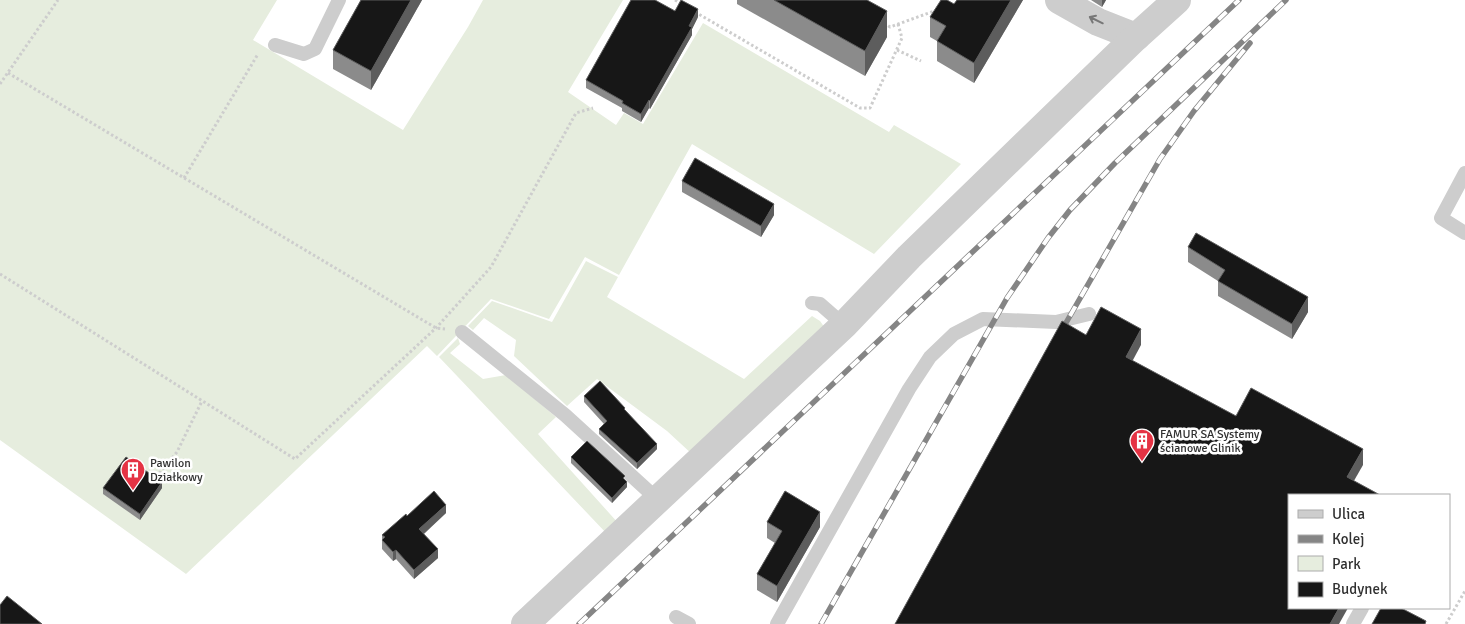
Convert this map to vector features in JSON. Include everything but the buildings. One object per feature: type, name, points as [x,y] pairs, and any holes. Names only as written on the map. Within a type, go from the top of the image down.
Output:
[{"type":"street","points":[[1059,0],[1098,22],[1136,37]]},
{"type":"street","points":[[525,624],[844,325],[910,257],[1136,37],[1177,0]]},
{"type":"lane","points":[[279,46],[304,54],[315,49],[339,0]]},
{"type":"lane","points":[[1465,173],[1441,218],[1465,233]]},
{"type":"lane","points":[[812,303],[820,304],[844,325]]},
{"type":"lane","points":[[777,624],[909,389],[930,357],[954,334],[983,319],[1056,322],[1089,314]]},
{"type":"lane","points":[[462,332],[565,414],[657,499]]},
{"type":"lane","points":[[1353,624],[1361,609]]},
{"type":"lane","points":[[676,617],[689,624]]},
{"type":"path","points":[[0,84],[58,0]]},
{"type":"path","points":[[675,0],[683,5]]},
{"type":"path","points":[[882,22],[890,26],[941,9]]},
{"type":"path","points":[[692,10],[860,108],[870,108],[897,50],[902,38],[898,24]]},
{"type":"path","points":[[184,178],[261,50],[276,58],[279,46]]},
{"type":"path","points":[[897,50],[921,61]]},
{"type":"path","points":[[8,73],[436,328],[462,332]]},
{"type":"path","points":[[0,274],[295,459],[436,328],[491,267],[576,113],[593,108]]},
{"type":"path","points":[[153,482],[177,452],[202,401]]},
{"type":"path","points":[[1446,624],[1465,591]]},
{"type":"green space","points":[[0,0],[277,0],[253,40],[403,130],[483,0],[623,0],[568,92],[616,125],[624,113],[643,124],[703,23],[889,132],[894,125],[961,164],[874,254],[692,144],[619,275],[585,257],[549,319],[491,299],[437,356],[427,346],[186,574],[0,440]]},
{"type":"green space","points":[[586,261],[618,277],[607,297],[744,379],[812,316],[820,321],[825,328],[693,455],[667,431],[597,379],[567,406],[514,356],[516,340],[484,318],[473,330],[468,326],[492,301],[552,322]]},
{"type":"green space","points":[[458,338],[460,344],[450,353],[483,379],[506,375],[556,417],[538,434],[619,524],[608,535],[439,357]]},
{"type":"railway","points":[[579,624],[1239,0]]},
{"type":"railway","points":[[821,624],[1007,298],[1048,238],[1070,210],[1115,163],[1286,0]]},
{"type":"railway","points":[[1059,335],[1160,159],[1194,111],[1250,43]]},
{"type":"place","name":"FAMUR SA Systemy ścianowe Glinik","points":[[1142,462]]},
{"type":"place","name":"Pawilon Działkowy","points":[[133,491]]}]
